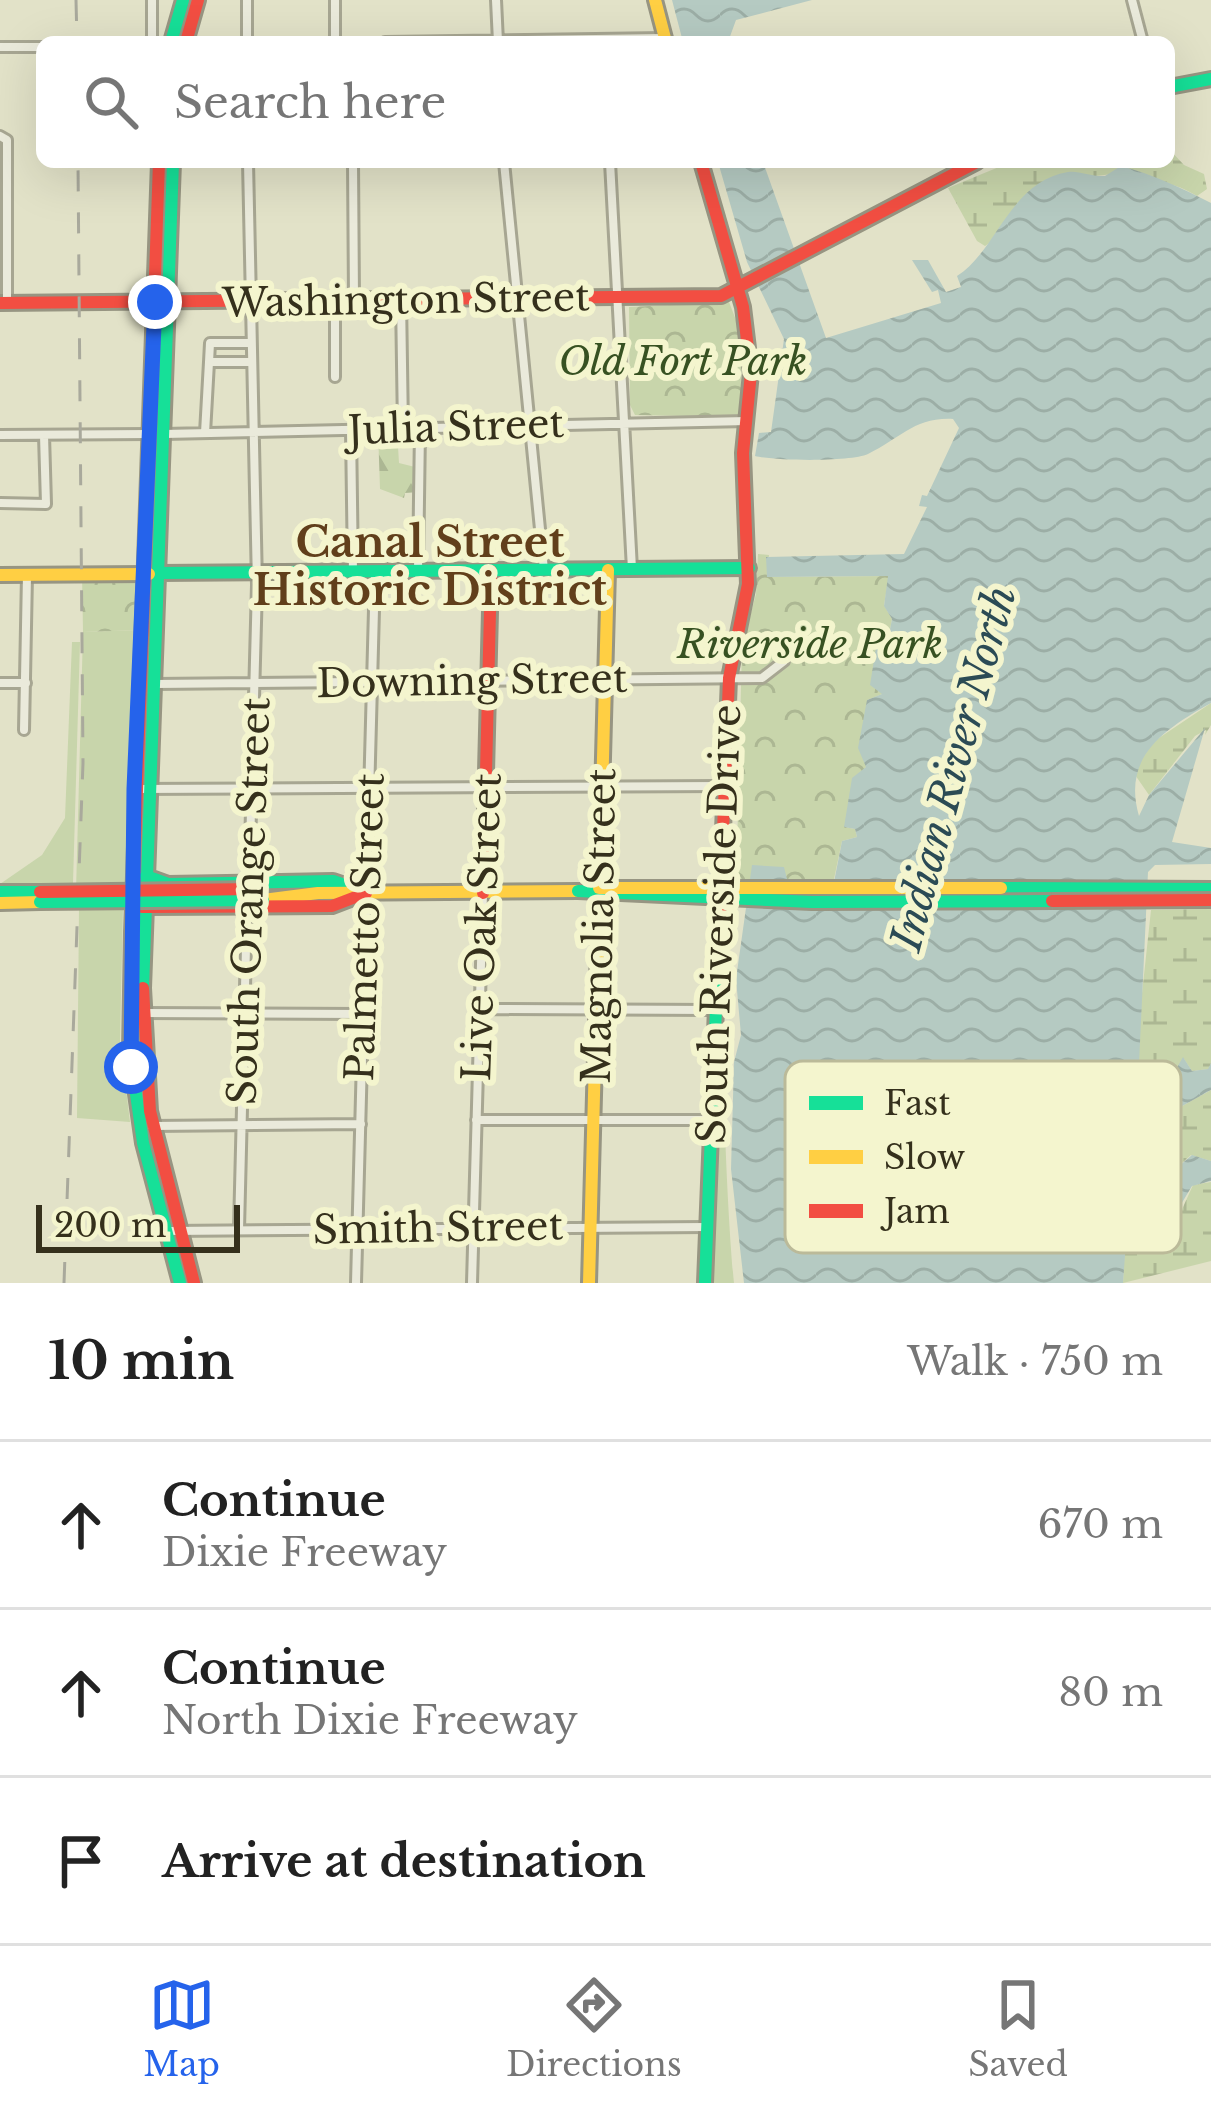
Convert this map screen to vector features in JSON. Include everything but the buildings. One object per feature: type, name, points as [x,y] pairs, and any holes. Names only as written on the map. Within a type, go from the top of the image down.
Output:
[{"type":"main road","points":[[173,36],[183,0]]},
{"type":"main road","points":[[188,36],[197,0]]},
{"type":"main road","points":[[655,0],[664,36]]},
{"type":"main road","points":[[1175,87],[1211,79]]},
{"type":"main road","points":[[159,168],[162,302]]},
{"type":"main road","points":[[173,168],[157,386],[136,1013],[146,1126],[194,1283]]},
{"type":"main road","name":"South Riverside Drive","points":[[703,168],[745,288],[751,373],[743,453],[749,568],[729,678],[705,1283]]},
{"type":"main road","points":[[745,288],[965,168]]},
{"type":"main road","name":"Washington Street","points":[[4,303],[618,298],[745,288]]},
{"type":"main road","points":[[139,905],[146,883],[141,790],[153,684],[152,573],[163,466],[157,434]]},
{"type":"main road","points":[[0,575],[749,568]]},
{"type":"main road","name":"Magnolia Street","points":[[589,1283],[608,570]]},
{"type":"main road","name":"Live Oak Street","points":[[483,893],[491,571]]},
{"type":"main road","points":[[0,903],[40,897],[258,890],[333,880],[366,893]]},
{"type":"main road","points":[[146,883],[305,894],[578,891],[812,902],[1211,900]]},
{"type":"main road","points":[[578,891],[649,884],[814,890],[1211,889]]},
{"type":"main road","points":[[0,892],[40,897]]},
{"type":"main road","points":[[139,905],[332,906],[366,893]]},
{"type":"main road","points":[[177,1231],[180,1283]]},
{"type":"street","points":[[152,0],[152,36]]},
{"type":"street","points":[[247,0],[247,36]]},
{"type":"street","points":[[334,0],[335,36]]},
{"type":"street","points":[[496,0],[498,36]]},
{"type":"street","points":[[1132,0],[1141,36]]},
{"type":"street","points":[[0,47],[36,46]]},
{"type":"street","points":[[0,136],[7,140],[4,303]]},
{"type":"street","name":"South Orange Street","points":[[239,1229],[247,907],[258,890],[252,791],[255,573],[248,168]]},
{"type":"street","points":[[353,168],[354,301]]},
{"type":"street","points":[[505,168],[514,298],[544,570]]},
{"type":"street","points":[[610,168],[632,569]]},
{"type":"street","points":[[401,299],[403,429]]},
{"type":"street","points":[[335,301],[335,377]]},
{"type":"street","points":[[205,434],[210,343],[251,343]]},
{"type":"street","points":[[209,362],[251,362]]},
{"type":"street","name":"Julia Street","points":[[0,435],[747,422]]},
{"type":"street","points":[[418,571],[420,429]]},
{"type":"street","points":[[351,430],[353,572]]},
{"type":"street","points":[[0,503],[46,504],[44,435]]},
{"type":"street","name":"Palmetto Street","points":[[356,1283],[375,572]]},
{"type":"street","points":[[24,730],[27,575]]},
{"type":"street","name":"Downing Street","points":[[153,684],[762,678],[784,661]]},
{"type":"street","points":[[0,683],[26,683]]},
{"type":"street","points":[[141,790],[726,786]]},
{"type":"street","name":"Live Oak Street","points":[[472,1283],[483,893]]},
{"type":"street","points":[[481,1009],[713,1010]]},
{"type":"street","points":[[136,1013],[361,1014]]},
{"type":"street","points":[[476,1120],[710,1120]]},
{"type":"street","points":[[146,1126],[361,1124]]},
{"type":"street","name":"Smith Street","points":[[177,1231],[707,1226]]},
{"type":"green space","points":[[1175,155],[1204,174],[1207,189],[1197,196],[1138,171],[1087,177],[985,246],[977,241],[948,188],[996,168],[1175,168]]},
{"type":"green space","name":"Old Fort Park","points":[[729,302],[741,333],[742,412],[738,417],[635,415],[630,405],[629,307]]},
{"type":"green space","points":[[378,430],[397,430],[399,463],[419,468],[419,492],[405,493],[404,498],[380,489]]},
{"type":"green space","name":"Riverside Park","points":[[758,554],[769,555],[767,577],[889,576],[884,605],[892,619],[885,656],[883,634],[882,694],[868,700],[862,749],[866,767],[857,778],[845,827],[855,829],[857,837],[842,841],[830,898],[736,891],[742,646],[756,594]]},
{"type":"green space","points":[[82,574],[145,574],[142,630],[83,632]]},
{"type":"green space","points":[[142,630],[133,889],[76,891],[83,632]]},
{"type":"green space","points":[[72,642],[80,642],[73,883],[0,884],[42,855],[65,818]]},
{"type":"green space","points":[[1211,703],[1211,725],[1205,735],[1206,730],[1195,736],[1149,795],[1133,772],[1150,744]]},
{"type":"green space","points":[[123,907],[120,1040],[130,1122],[77,1118],[79,909]]},
{"type":"green space","points":[[729,908],[737,909],[729,932],[723,1027],[734,1283],[710,1283],[714,1118]]},
{"type":"green space","points":[[1211,909],[1209,1069],[1192,1071],[1184,1059],[1181,1063],[1135,1061],[1151,910]]},
{"type":"green space","points":[[1211,1090],[1211,1161],[1191,1155],[1181,1164],[1181,1107]]},
{"type":"green space","points":[[1211,1182],[1211,1261],[1123,1283],[1124,1253],[1181,1253],[1181,1212],[1193,1185]]},
{"type":"water","points":[[672,0],[812,0],[736,20],[730,36],[681,36]]},
{"type":"water","name":"Indian River North","points":[[720,168],[765,168],[826,338],[941,303],[938,290],[932,292],[912,260],[928,260],[946,292],[961,287],[957,276],[983,251],[1017,203],[1048,178],[1072,172],[1105,176],[1127,168],[1211,203],[1211,703],[1177,724],[1151,748],[1136,777],[1135,795],[1139,816],[1149,795],[1205,728],[1172,842],[1211,848],[1211,864],[1155,865],[1148,872],[1139,1061],[785,1061],[785,1253],[1125,1253],[1123,1283],[744,1283],[731,1169],[734,1062],[741,1035],[736,979],[752,865],[784,867],[788,883],[834,882],[842,841],[857,837],[855,829],[844,827],[852,778],[866,767],[858,748],[867,700],[882,694],[870,685],[878,635],[886,632],[885,655],[892,619],[884,606],[888,576],[767,577],[766,557],[904,554],[927,507],[919,506],[922,495],[927,496],[959,428],[953,419],[939,419],[908,430],[868,454],[846,458],[755,456],[759,433],[771,432],[784,339],[747,262]]},
{"type":"water","points":[[1183,1057],[1192,1071],[1208,1069],[1211,1063],[1211,1090],[1181,1107]]},
{"type":"water","points":[[1192,1155],[1211,1161],[1211,1181],[1192,1186],[1181,1204],[1181,1164]]},
{"type":"railway","points":[[76,0],[77,36]]},
{"type":"railway","points":[[64,1283],[83,763],[78,168]]},
{"type":"traffic: fast","points":[[173,36],[183,0]]},
{"type":"traffic: fast","points":[[1175,86],[1211,79]]},
{"type":"traffic: fast","points":[[143,988],[173,168]]},
{"type":"traffic: fast","points":[[159,573],[749,568]]},
{"type":"traffic: fast","points":[[146,876],[168,884],[333,881],[365,892]]},
{"type":"traffic: fast","points":[[1001,888],[1211,889]]},
{"type":"traffic: fast","points":[[578,891],[812,902],[1052,901]]},
{"type":"traffic: fast","points":[[0,892],[40,892]]},
{"type":"traffic: fast","points":[[40,902],[263,900]]},
{"type":"traffic: fast","points":[[132,933],[130,1052],[143,1143],[180,1283]]},
{"type":"traffic: fast","points":[[705,1283],[719,933]]},
{"type":"traffic: slow","points":[[655,0],[664,36]]},
{"type":"traffic: slow","points":[[589,1283],[608,570]]},
{"type":"traffic: slow","points":[[0,575],[149,574]]},
{"type":"traffic: slow","points":[[599,888],[1001,888]]},
{"type":"traffic: slow","points":[[263,900],[318,893],[578,891]]},
{"type":"traffic: slow","points":[[0,903],[40,902]]},
{"type":"traffic: jam","points":[[188,36],[198,0]]},
{"type":"traffic: jam","points":[[132,933],[159,168]]},
{"type":"traffic: jam","points":[[703,168],[743,307],[751,373],[743,453],[748,584],[729,678],[719,933]]},
{"type":"traffic: jam","points":[[0,303],[721,296],[966,168]]},
{"type":"traffic: jam","points":[[483,893],[491,571]]},
{"type":"traffic: jam","points":[[40,892],[262,889]]},
{"type":"traffic: jam","points":[[142,907],[332,906],[366,893]]},
{"type":"traffic: jam","points":[[1052,901],[1211,900]]},
{"type":"traffic: jam","points":[[143,988],[150,1111],[194,1283]]},
{"type":"district","name":"Canal Street Historic District","points":[[430,566]]},
{"type":"route","points":[[131,1067],[134,789],[155,302]]}]
